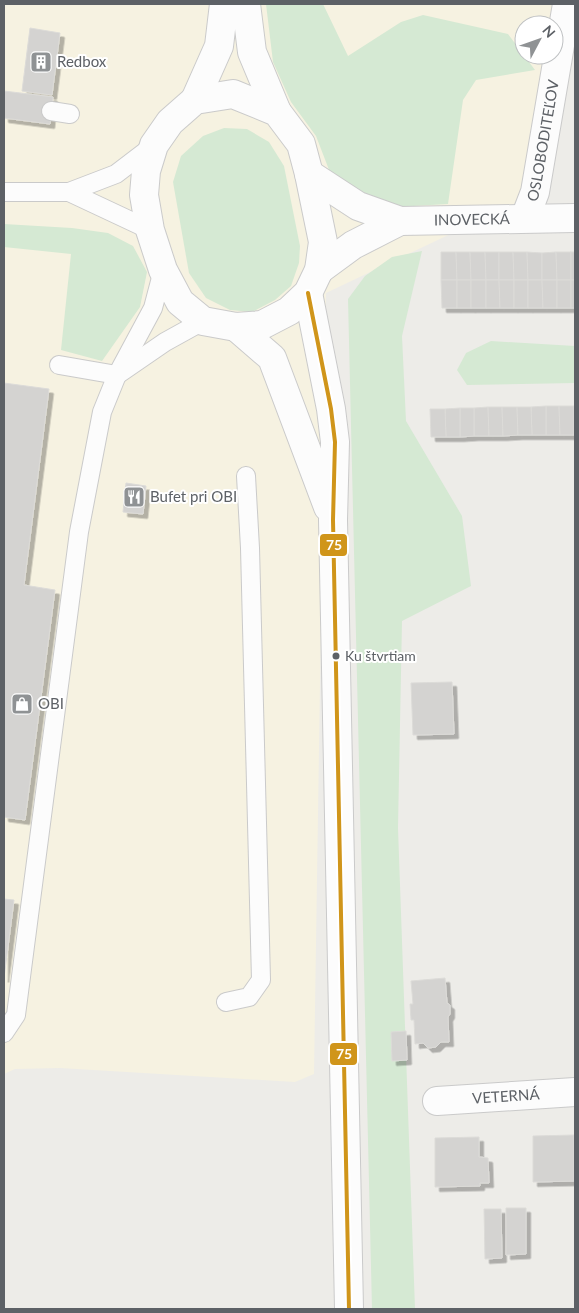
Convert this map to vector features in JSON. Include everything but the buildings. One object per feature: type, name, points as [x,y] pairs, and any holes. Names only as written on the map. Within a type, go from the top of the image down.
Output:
[{"type":"street","points":[[224,4],[218,46],[195,100],[170,122],[154,144],[146,171],[144,195],[150,230],[163,270],[180,302],[203,321],[236,327],[262,325],[289,311],[313,282]]},
{"type":"street","points":[[246,4],[252,52],[277,112],[300,144],[309,174],[323,242],[313,282],[335,442],[333,520],[349,1309]]},
{"type":"street","name":"OSLOBODITEĽOV","points":[[525,218],[535,192],[567,4]]},
{"type":"street","points":[[195,100],[233,94],[277,112]]},
{"type":"street","name":"INOVECKÁ","points":[[309,174],[358,206],[400,221],[575,218]]},
{"type":"street","name":"INOVECKÁ","points":[[313,282],[352,245],[400,221]]},
{"type":"street","points":[[236,327],[272,358],[333,520]]},
{"type":"street","name":"VETERNÁ","points":[[437,1101],[575,1092]]},
{"type":"lane","points":[[51,112],[70,114]]},
{"type":"lane","points":[[4,192],[69,192],[116,174],[154,144]]},
{"type":"lane","points":[[69,192],[150,230]]},
{"type":"lane","points":[[4,1033],[16,1015],[79,532],[102,412],[117,375],[153,308],[163,270]]},
{"type":"lane","points":[[59,364],[117,375],[165,342],[203,321]]},
{"type":"lane","points":[[226,1002],[249,997],[262,980],[250,548],[246,476]]},
{"type":"shaded area","points":[[4,4],[574,4],[564,61],[564,15],[514,15],[514,65],[563,65],[541,191],[326,293],[314,1074],[295,1082],[60,1068],[15,1069],[4,1074]]},
{"type":"green space","points":[[266,4],[323,4],[348,56],[401,22],[423,15],[508,34],[514,42],[514,65],[531,65],[535,70],[476,80],[463,100],[448,204],[396,207],[356,196],[331,175],[316,136],[291,102],[273,62]]},
{"type":"green space","points":[[224,128],[247,129],[269,142],[284,166],[300,246],[299,263],[291,286],[275,300],[252,312],[230,310],[206,298],[189,273],[173,182],[181,156],[203,136]]},
{"type":"green space","points":[[4,224],[72,228],[108,233],[133,246],[147,272],[140,307],[102,361],[61,350],[71,254],[4,247]]},
{"type":"green space","points":[[422,251],[402,336],[406,421],[462,516],[471,586],[402,621],[398,828],[415,1309],[372,1309],[348,299],[365,276],[392,257]]},
{"type":"green space","points":[[491,341],[575,346],[575,383],[467,385],[457,370],[466,353]]},
{"type":"transit line","name":"75","points":[[308,293],[331,409],[335,442],[333,520],[349,1309]]},
{"type":"place","name":"Redbox","points":[[41,62]]},
{"type":"place","name":"Bufet pri OBI","points":[[134,497]]},
{"type":"place","name":"Ku štvrtiam","points":[[336,656]]},
{"type":"place","name":"OBI","points":[[22,704]]}]
